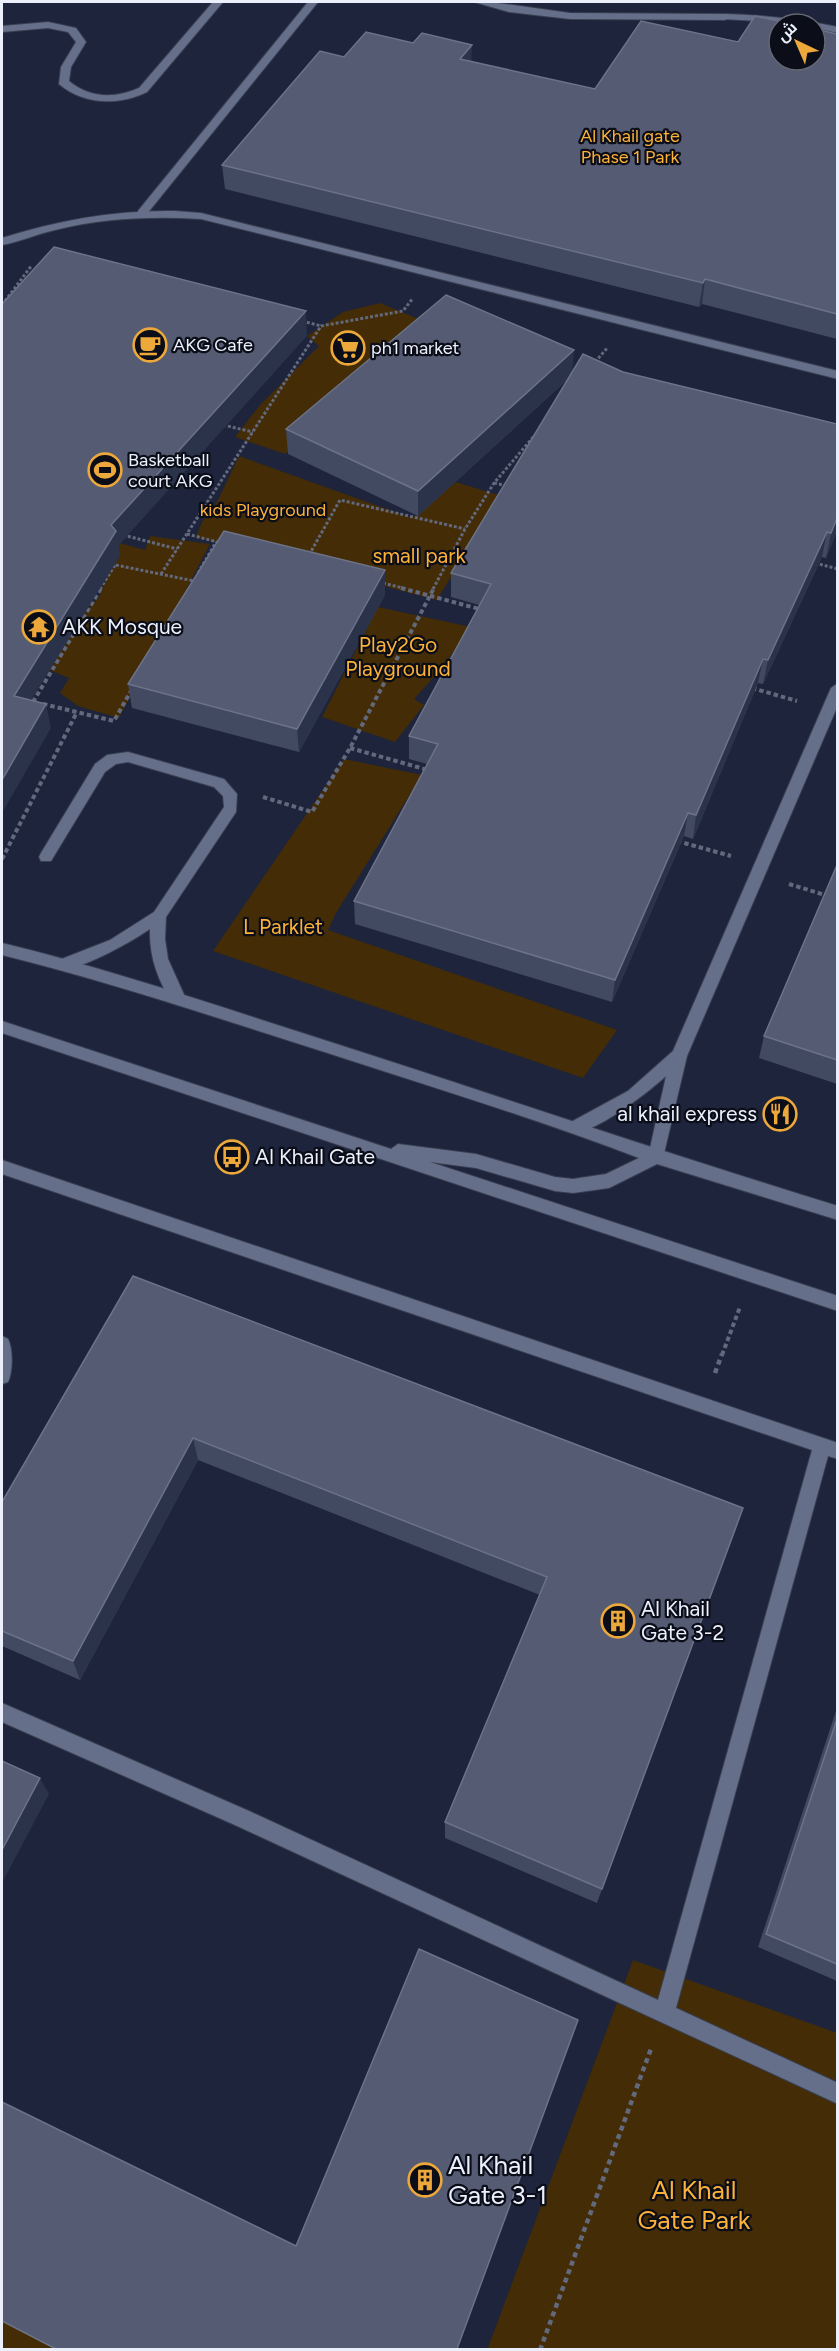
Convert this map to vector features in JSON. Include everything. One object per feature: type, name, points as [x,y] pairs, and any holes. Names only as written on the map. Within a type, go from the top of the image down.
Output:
[{"type":"street","points":[[2,30],[48,25],[72,30],[81,42],[66,67],[63,82],[76,93],[86,97],[116,98],[143,90],[218,2]]},
{"type":"street","points":[[142,213],[313,2]]},
{"type":"street","points":[[479,2],[526,12],[549,14],[767,18]]},
{"type":"street","points":[[2,242],[71,221],[142,213],[172,213],[230,221],[837,375]]},
{"type":"street","points":[[656,1157],[679,1056],[837,688]]},
{"type":"street","points":[[46,857],[100,768],[112,759],[128,757],[219,783],[230,794],[231,808],[159,916],[115,944],[64,964]]},
{"type":"street","points":[[159,916],[156,937],[158,959],[165,980],[178,999]]},
{"type":"street","points":[[2,949],[64,964],[178,999],[577,1127],[656,1157],[837,1213]]},
{"type":"street","points":[[2,1027],[837,1304]]},
{"type":"street","points":[[577,1127],[634,1096],[679,1056]]},
{"type":"street","points":[[376,1150],[426,1153],[476,1161],[555,1184],[573,1186],[609,1181],[656,1157]]},
{"type":"street","points":[[2,1167],[830,1448],[664,2014]]},
{"type":"street","points":[[2,1344],[2,1376]]},
{"type":"street","points":[[2,1712],[242,1818],[837,2094]]},
{"type":"path","points":[[298,320],[321,326],[403,311],[435,272]]},
{"type":"path","points":[[592,366],[630,321]]},
{"type":"path","points":[[161,574],[321,326]]},
{"type":"path","points":[[218,423],[253,432]]},
{"type":"path","points":[[219,783],[312,812],[350,748],[465,529],[494,483],[539,429]]},
{"type":"path","points":[[494,483],[517,489]]},
{"type":"path","points":[[304,563],[340,500],[465,529]]},
{"type":"path","points":[[187,534],[227,544]]},
{"type":"path","points":[[122,535],[177,549]]},
{"type":"path","points":[[188,591],[216,542]]},
{"type":"path","points":[[104,562],[194,581]]},
{"type":"path","points":[[815,563],[837,569]]},
{"type":"path","points":[[33,702],[115,565]]},
{"type":"path","points":[[373,580],[486,611]]},
{"type":"path","points":[[22,699],[114,721],[137,681]]},
{"type":"path","points":[[748,687],[828,710]]},
{"type":"path","points":[[2,858],[76,712]]},
{"type":"path","points":[[350,748],[430,771]]},
{"type":"path","points":[[670,839],[837,898]]},
{"type":"path","points":[[703,1403],[752,1276]]},
{"type":"path","points":[[540,2349],[664,2014]]},
{"type":"green space","points":[[380,303],[428,323],[285,454],[235,437],[260,405],[319,346],[307,336],[343,312]]},
{"type":"green space","points":[[239,456],[412,518],[456,482],[501,496],[437,600],[196,537],[202,522],[217,502]]},
{"type":"green space","points":[[150,536],[210,544],[119,718],[78,706],[60,693],[69,678],[49,670],[75,622],[99,597],[113,560],[116,542],[145,550]]},
{"type":"green space","name":"Play2Go Playground","points":[[378,607],[471,627],[442,668],[414,699],[424,705],[395,742],[322,717]]},
{"type":"green space","name":"L Parklet","points":[[344,759],[422,775],[336,913],[328,930],[617,1030],[583,1078],[213,951]]},
{"type":"green space","name":"Al Khail Gate Park","points":[[633,1960],[837,2033],[837,2349],[487,2350]]},
{"type":"green space","points":[[2,2283],[118,2349],[2,2349]]},
{"type":"building","points":[[755,16],[767,19],[767,72],[827,72],[827,32],[837,34],[837,314],[705,279],[703,283],[222,165],[320,51],[344,57],[366,32],[413,43],[422,33],[472,45],[460,59],[595,89],[641,21],[738,42]]},
{"type":"building","points":[[54,247],[306,311],[111,525],[116,531],[14,696],[46,704],[2,780],[2,304]]},
{"type":"building","points":[[446,295],[574,350],[418,491],[286,429]]},
{"type":"building","points":[[583,354],[623,372],[837,424],[837,518],[831,533],[827,532],[768,660],[763,659],[696,815],[688,813],[615,980],[354,901],[438,744],[409,736],[491,584],[451,573]]},
{"type":"building","points":[[224,531],[385,570],[297,729],[128,684]]},
{"type":"building","points":[[837,865],[837,1060],[764,1036]]},
{"type":"building","name":"Al Khail Gate 3-2","points":[[133,1276],[743,1508],[602,1889],[445,1822],[547,1577],[193,1438],[73,1661],[2,1631],[2,1502]]},
{"type":"building","points":[[837,1719],[837,1964],[766,1934]]},
{"type":"building","points":[[2,1761],[40,1778],[2,1850]]},
{"type":"building","name":"Al Khail Gate 3-1","points":[[419,1949],[578,2020],[457,2349],[56,2349],[2,2321],[2,2102],[296,2246]]},
{"type":"place","name":"AKG Cafe","points":[[150,345]]},
{"type":"place","name":"ph1 market","points":[[348,348]]},
{"type":"place","name":"Basketball court AKG","points":[[105,470]]},
{"type":"place","name":"AKK Mosque","points":[[39,627]]},
{"type":"place","name":"al khail express","points":[[780,1114]]},
{"type":"place","name":"Al Khail Gate","points":[[232,1157]]},
{"type":"place","name":"Al Khail Gate 3-2","points":[[618,1621]]},
{"type":"place","name":"Al Khail Gate 3-1","points":[[425,2180]]},
{"type":"park label","name":"Al Khail gate Phase 1 Park","points":[[630,146]]},
{"type":"park label","name":"kids Playground","points":[[263,510]]},
{"type":"park label","name":"small park","points":[[419,556]]}]
